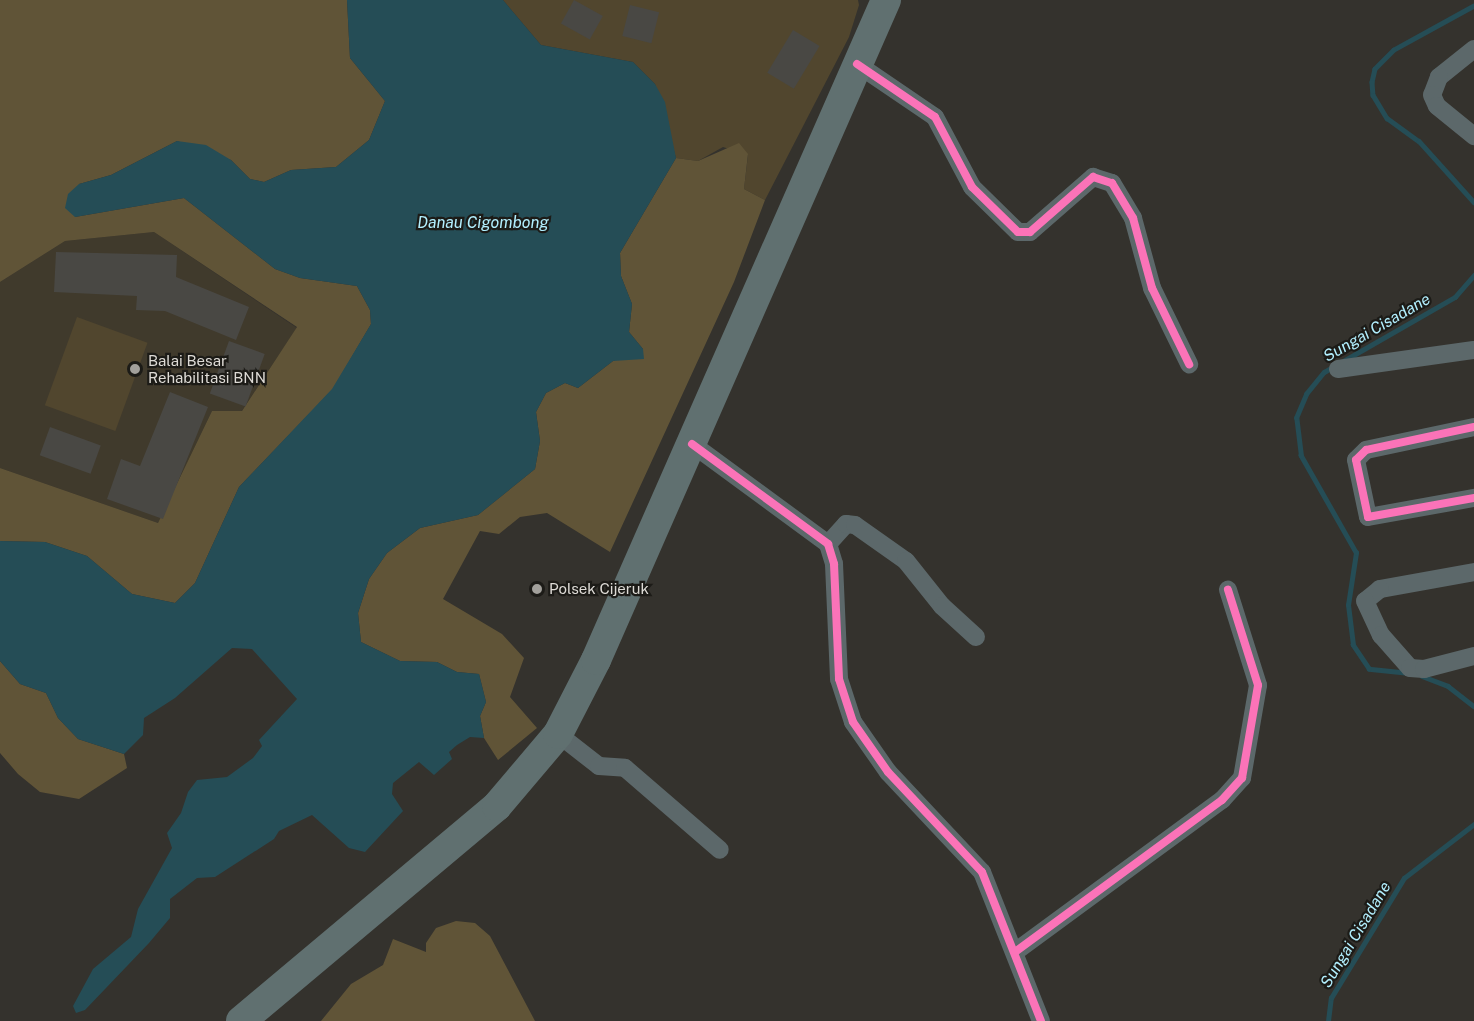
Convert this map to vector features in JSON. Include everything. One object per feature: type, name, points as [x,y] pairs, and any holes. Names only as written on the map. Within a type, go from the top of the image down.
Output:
[{"type":"highway","points":[[241,1021],[497,806],[558,735],[596,660],[886,0]]},
{"type":"street","points":[[1474,49],[1439,77],[1432,95],[1437,106],[1474,136]]},
{"type":"street","points":[[857,64],[935,117],[972,187],[1018,232],[1030,232],[1093,177],[1112,183],[1133,218],[1152,288],[1189,364]]},
{"type":"street","points":[[1338,369],[1474,350]]},
{"type":"street","points":[[1474,428],[1366,450],[1356,460],[1368,517],[1474,498]]},
{"type":"street","points":[[692,444],[828,544],[834,564],[839,679],[853,722],[906,792],[974,860],[1015,952],[1041,1021]]},
{"type":"street","points":[[828,544],[846,524],[855,525],[906,561],[942,606],[976,637]]},
{"type":"street","points":[[1474,572],[1380,589],[1365,601],[1381,635],[1410,668],[1424,669],[1474,656]]},
{"type":"street","points":[[1015,952],[1222,800],[1242,778],[1258,685],[1228,590]]},
{"type":"street","points":[[558,735],[599,766],[625,768],[720,850]]},
{"type":"shaded area","points":[[0,0],[347,0],[350,58],[385,101],[369,140],[336,167],[291,170],[264,182],[250,179],[231,160],[177,141],[111,175],[79,184],[75,217],[184,198],[275,269],[300,278],[357,286],[370,310],[371,324],[333,389],[239,487],[195,583],[175,603],[132,594],[87,556],[45,542],[0,541],[0,468],[158,523],[212,411],[242,411],[297,327],[154,232],[65,241],[0,282]]},
{"type":"shaded area","points":[[503,0],[858,0],[859,5],[849,37],[765,200],[744,189],[748,155],[723,147],[698,161],[676,158],[655,84],[633,62],[541,45]]},
{"type":"shaded area","points":[[739,143],[748,154],[744,189],[765,200],[734,282],[610,552],[547,513],[520,517],[499,534],[480,531],[443,599],[502,634],[524,658],[510,697],[537,728],[498,760],[484,738],[480,716],[486,702],[479,674],[457,672],[437,662],[400,661],[361,642],[358,613],[369,579],[387,553],[420,528],[478,515],[535,469],[540,441],[536,412],[546,393],[565,383],[578,388],[613,361],[643,349],[629,332],[632,304],[621,276],[620,253],[676,158],[698,161]]},
{"type":"shaded area","name":"Balai Besar Rehabilitasi BNN","points":[[154,232],[297,328],[241,412],[212,411],[158,523],[0,468],[0,282],[65,241]]},
{"type":"shaded area","points":[[77,317],[147,343],[115,431],[45,405]]},
{"type":"shaded area","points":[[0,661],[20,684],[46,693],[58,718],[78,739],[124,754],[127,768],[79,799],[40,792],[18,774],[0,753]]},
{"type":"shaded area","points":[[456,921],[475,923],[490,936],[535,1021],[321,1021],[351,984],[383,965],[393,939],[426,952],[426,943],[436,928]]},
{"type":"water","name":"Danau Cigombong","points":[[347,0],[503,0],[541,45],[633,62],[655,84],[665,102],[676,158],[620,253],[621,276],[632,304],[629,332],[643,349],[644,359],[613,361],[578,388],[565,383],[546,393],[536,412],[540,441],[535,469],[478,515],[420,528],[387,553],[369,579],[358,613],[361,642],[400,661],[437,662],[457,672],[479,674],[486,702],[480,716],[484,738],[470,737],[457,745],[449,752],[452,759],[434,775],[419,762],[393,783],[392,794],[403,811],[365,852],[349,848],[312,815],[279,831],[274,839],[215,877],[197,878],[170,899],[170,918],[149,943],[85,1010],[76,1013],[73,1006],[93,969],[131,937],[138,909],[172,848],[167,833],[181,813],[188,792],[197,780],[227,777],[253,758],[262,746],[259,740],[297,699],[252,649],[232,648],[175,698],[144,718],[143,735],[124,754],[78,739],[58,718],[46,693],[20,684],[0,661],[0,541],[45,542],[87,556],[132,594],[175,603],[195,583],[239,487],[332,389],[371,324],[370,310],[357,286],[300,278],[275,269],[184,198],[75,217],[65,208],[68,194],[79,184],[111,175],[177,141],[206,145],[231,160],[250,179],[264,182],[291,170],[336,167],[369,140],[385,101],[350,58]]},
{"type":"building","points":[[574,0],[603,16],[590,40],[561,24]]},
{"type":"building","points":[[630,5],[659,12],[651,43],[622,36]]},
{"type":"building","points":[[793,30],[820,46],[794,89],[767,73]]},
{"type":"building","points":[[56,252],[177,255],[176,277],[249,307],[236,340],[165,311],[136,310],[137,296],[54,292]]},
{"type":"building","points":[[229,341],[265,354],[246,407],[210,394]]},
{"type":"building","points":[[170,392],[208,407],[163,519],[107,499],[121,459],[140,466]]},
{"type":"building","points":[[50,427],[101,445],[90,474],[40,455]]},
{"type":"waterway","name":"Sungai Cisadane","points":[[1474,6],[1394,50],[1375,69],[1372,82],[1373,95],[1387,118],[1419,141],[1474,202]]},
{"type":"waterway","name":"Sungai Cisadane","points":[[1405,673],[1369,669],[1353,645],[1348,605],[1356,553],[1301,456],[1296,418],[1306,394],[1324,372],[1455,297],[1474,275]]},
{"type":"waterway","name":"Sungai Cisadane","points":[[1422,676],[1448,686],[1474,706]]},
{"type":"waterway","name":"Sungai Cisadane","points":[[1328,1021],[1331,998],[1404,878],[1474,824]]},
{"type":"cycle path","points":[[857,64],[935,117],[972,187],[1018,232],[1030,232],[1093,177],[1112,183],[1133,218],[1152,288],[1189,364]]},
{"type":"cycle path","points":[[1474,427],[1366,450],[1356,460],[1368,517],[1474,498]]},
{"type":"cycle path","points":[[692,444],[828,544],[834,564],[839,679],[853,722],[888,772],[982,872],[1041,1021]]},
{"type":"cycle path","points":[[1015,952],[1222,800],[1242,778],[1258,685],[1228,590]]},
{"type":"place","name":"Balai Besar Rehabilitasi BNN","points":[[135,369]]},
{"type":"place","name":"Polsek Cijeruk","points":[[537,589]]}]
